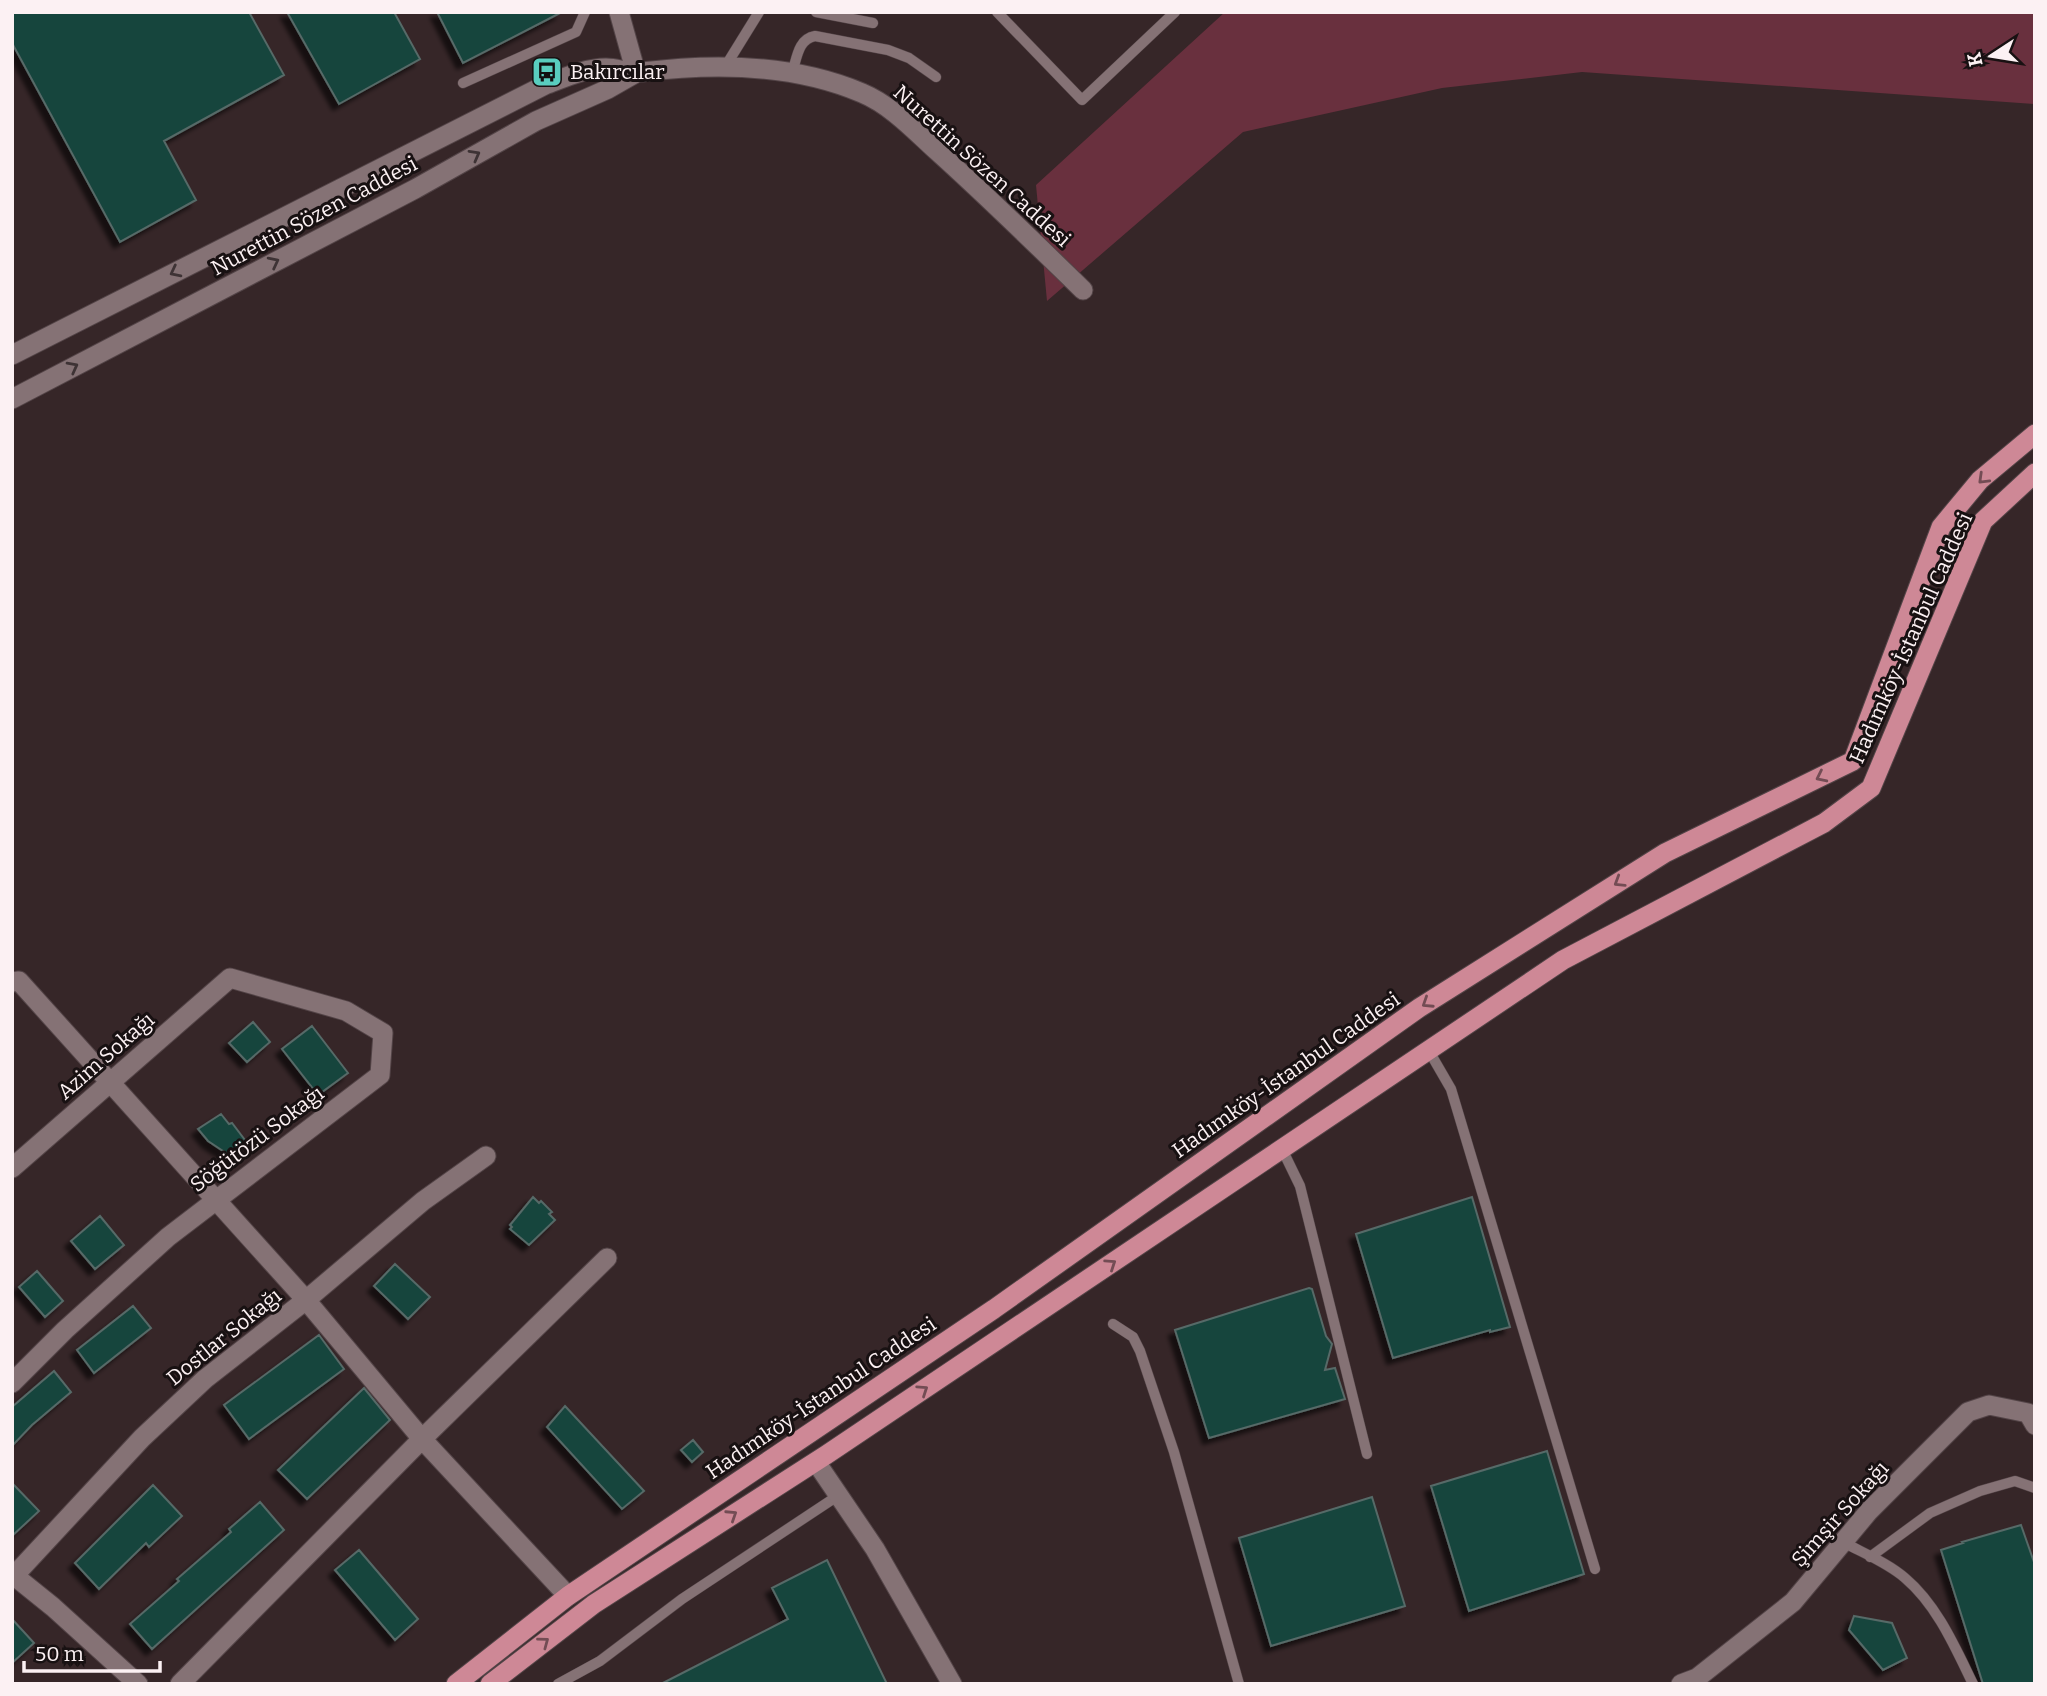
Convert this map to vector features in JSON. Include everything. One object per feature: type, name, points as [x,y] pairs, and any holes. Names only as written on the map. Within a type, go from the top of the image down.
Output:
[{"type":"main road","name":"Hadımköy-İstanbul Caddesi","points":[[456,1684],[568,1595],[994,1309],[1419,1008],[1665,853],[1853,761],[1941,527],[1980,480],[2035,434]]},
{"type":"main road","name":"Hadımköy-İstanbul Caddesi","points":[[490,1684],[594,1604],[816,1462],[1563,960],[1824,823],[1871,788],[1983,521],[2035,473]]},
{"type":"street","points":[[619,12],[636,73]]},
{"type":"street","name":"Nurettin Sözen Caddesi","points":[[12,355],[544,85],[588,70],[607,68],[636,73],[671,68],[725,68],[792,73],[863,93],[902,119],[998,206],[1083,290]]},
{"type":"street","name":"Nurettin Sözen Caddesi","points":[[12,399],[403,196],[536,121],[608,89],[636,73]]},
{"type":"street","name":"Azim Sokağı","points":[[12,1168],[230,978]]},
{"type":"street","name":"Söğütözü Sokağı","points":[[12,1383],[65,1330],[168,1237],[380,1074],[383,1033],[346,1011],[230,978]]},
{"type":"street","points":[[15,981],[111,1081],[306,1300],[422,1439],[568,1595]]},
{"type":"street","name":"Dostlar Sokağı","points":[[13,1576],[142,1438],[205,1379],[306,1300],[424,1201],[486,1156]]},
{"type":"street","points":[[180,1684],[422,1439],[607,1258]]},
{"type":"street","name":"Şimşir Sokağı","points":[[1681,1684],[1697,1678],[1793,1602],[1869,1510],[1968,1412],[1989,1405],[2028,1413],[2035,1425]]},
{"type":"street","points":[[816,1462],[875,1549],[952,1684]]},
{"type":"street","points":[[13,1576],[53,1607],[138,1684]]},
{"type":"lane","points":[[463,83],[576,32],[585,12]]},
{"type":"lane","points":[[725,68],[759,12]]},
{"type":"lane","points":[[816,12],[873,23]]},
{"type":"lane","points":[[997,12],[1082,100],[1175,12]]},
{"type":"lane","points":[[792,73],[802,42],[815,36],[887,50],[909,58],[936,77]]},
{"type":"lane","points":[[1429,1051],[1451,1089],[1595,1569]]},
{"type":"lane","points":[[1282,1149],[1300,1186],[1367,1454]]},
{"type":"lane","points":[[1113,1324],[1133,1337],[1140,1350],[1174,1452],[1239,1684]]},
{"type":"lane","points":[[1870,1557],[1930,1513],[1980,1491],[2015,1481],[2035,1488]]},
{"type":"lane","points":[[558,1684],[600,1661],[682,1599],[840,1495]]},
{"type":"lane","points":[[1843,1542],[1904,1577],[1928,1602],[1973,1684]]},
{"type":"shaded area","points":[[1225,12],[2035,12],[2035,104],[1582,72],[1442,88],[1243,132],[1047,301],[1036,185]]},
{"type":"building","points":[[12,12],[249,12],[284,75],[164,141],[196,200],[120,242],[12,43]]},
{"type":"building","points":[[287,12],[394,12],[420,59],[339,104]]},
{"type":"building","points":[[437,12],[562,12],[463,63]]},
{"type":"building","points":[[253,1022],[270,1042],[247,1062],[229,1043]]},
{"type":"building","points":[[312,1026],[348,1073],[318,1095],[282,1049]]},
{"type":"building","points":[[221,1114],[229,1124],[232,1123],[248,1144],[232,1157],[208,1141],[198,1129]]},
{"type":"building","points":[[533,1197],[552,1212],[549,1214],[555,1220],[529,1245],[510,1229],[510,1225]]},
{"type":"building","points":[[1472,1197],[1510,1327],[1490,1330],[1393,1358],[1356,1234]]},
{"type":"building","points":[[100,1216],[124,1245],[95,1269],[71,1241]]},
{"type":"building","points":[[395,1264],[430,1297],[408,1319],[374,1286]]},
{"type":"building","points":[[37,1271],[63,1301],[45,1317],[19,1287]]},
{"type":"building","points":[[1312,1289],[1326,1336],[1332,1344],[1325,1370],[1335,1368],[1345,1399],[1209,1438],[1175,1330]]},
{"type":"building","points":[[133,1306],[151,1328],[94,1373],[77,1350]]},
{"type":"building","points":[[319,1335],[344,1369],[249,1439],[224,1405]]},
{"type":"building","points":[[54,1371],[71,1392],[12,1446],[12,1407]]},
{"type":"building","points":[[364,1388],[390,1420],[307,1499],[278,1470]]},
{"type":"building","points":[[565,1406],[644,1491],[622,1509],[547,1427]]},
{"type":"building","points":[[693,1440],[703,1452],[692,1462],[681,1450]]},
{"type":"building","points":[[1547,1451],[1584,1574],[1469,1611],[1431,1486]]},
{"type":"building","points":[[12,1483],[39,1511],[12,1536]]},
{"type":"building","points":[[153,1485],[182,1516],[149,1547],[146,1543],[99,1589],[75,1563]]},
{"type":"building","points":[[1372,1497],[1405,1606],[1271,1646],[1239,1538]]},
{"type":"building","points":[[260,1502],[284,1530],[152,1649],[130,1624],[179,1581],[177,1579],[231,1532],[229,1529]]},
{"type":"building","points":[[2021,1525],[2035,1565],[2035,1684],[1983,1684],[1941,1550]]},
{"type":"building","points":[[359,1550],[418,1619],[395,1640],[335,1570]]},
{"type":"building","points":[[827,1560],[887,1684],[661,1684],[788,1619],[772,1588]]},
{"type":"building","points":[[1854,1616],[1892,1623],[1907,1658],[1883,1670],[1849,1630]]},
{"type":"building","points":[[12,1619],[34,1643],[12,1663]]},
{"type":"place","name":"Bakırcılar","points":[[547,72]]}]
